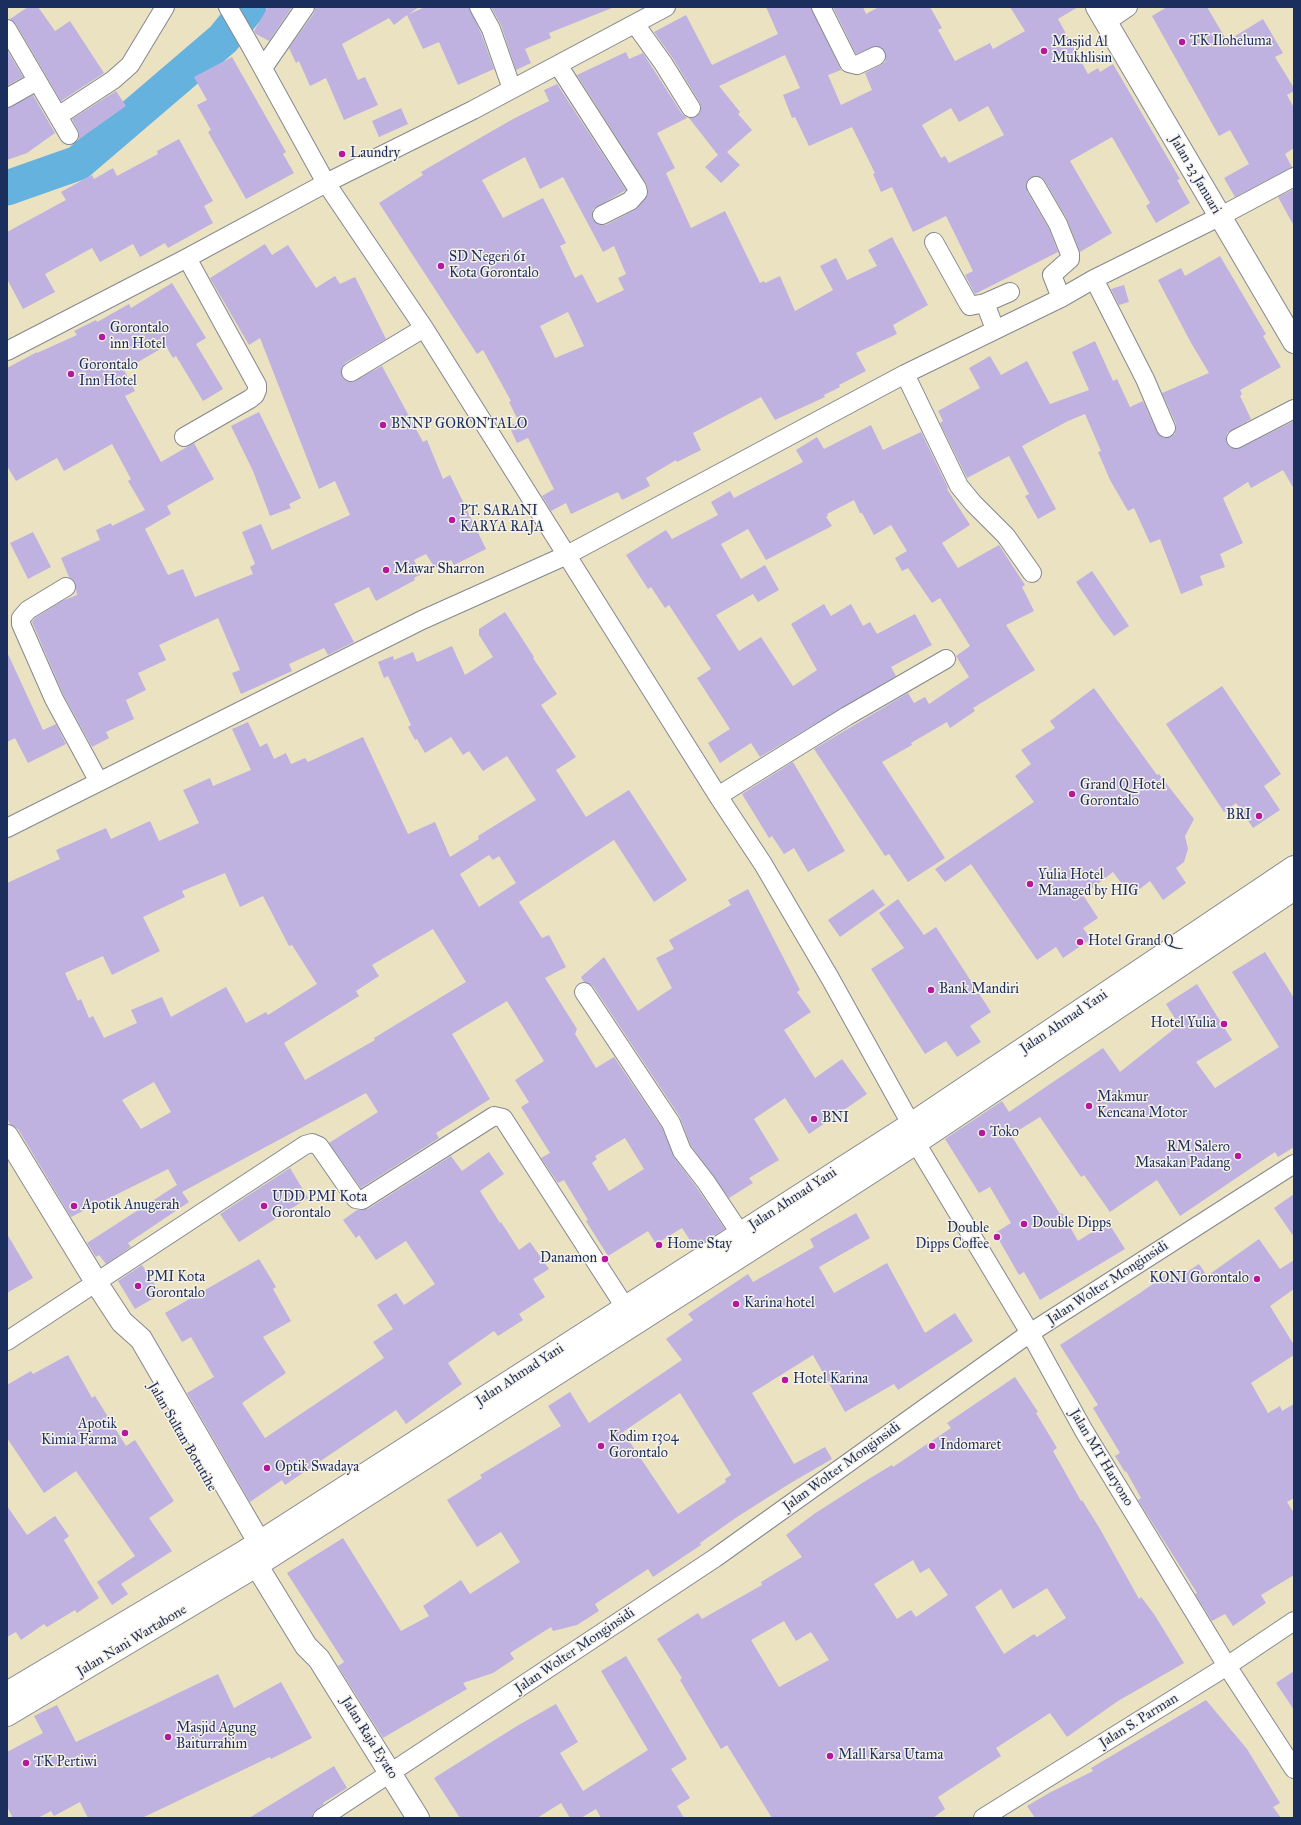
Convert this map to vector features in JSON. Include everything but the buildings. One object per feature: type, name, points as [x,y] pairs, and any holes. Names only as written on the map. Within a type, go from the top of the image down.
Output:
[{"type":"main road","name":"Jalan 23 Januari","points":[[1101,15],[1294,342]]},
{"type":"main road","name":"Jalan Ahmad Yani","points":[[914,1133],[1294,867]]},
{"type":"main road","name":"Jalan Ahmad Yani","points":[[258,1554],[1294,889]]},
{"type":"main road","name":"Jalan Sultan Botutihe","points":[[7,1136],[122,1322],[130,1345],[258,1554]]},
{"type":"main road","name":"Jalan Ahmad Yani","points":[[587,1343],[625,1307],[740,1233],[793,1210]]},
{"type":"main road","name":"Jalan Raja Eyato","points":[[258,1554],[318,1637],[319,1659],[418,1818]]},
{"type":"main road","name":"Jalan Nani Wartabone","points":[[7,1693],[258,1554]]},
{"type":"main road","name":"Jalan Nani Wartabone","points":[[7,1715],[258,1554]]},
{"type":"street","points":[[58,116],[124,71],[138,54],[165,7]]},
{"type":"street","name":"Jalan MT Haryono","points":[[228,7],[326,183],[424,328],[718,796],[763,864],[830,978],[914,1133],[1030,1333],[1084,1431],[1226,1666],[1294,1769]]},
{"type":"street","points":[[263,68],[305,7]]},
{"type":"street","points":[[479,7],[491,29],[512,90]]},
{"type":"street","points":[[7,351],[326,183],[512,90],[666,7]]},
{"type":"street","points":[[821,7],[849,63],[857,65],[876,56]]},
{"type":"street","points":[[1101,15],[1128,7]]},
{"type":"street","points":[[635,24],[663,63],[691,108]]},
{"type":"street","points":[[7,29],[69,135]]},
{"type":"street","points":[[558,65],[637,188],[638,192],[630,201],[602,216]]},
{"type":"street","points":[[7,98],[38,81]]},
{"type":"street","points":[[7,828],[422,620],[567,555],[905,374],[1061,298],[1094,279],[1219,217],[1294,177]]},
{"type":"street","points":[[1036,186],[1058,224],[1070,254],[1070,259],[1052,275],[1061,298]]},
{"type":"street","points":[[934,242],[970,306],[985,303],[1010,292]]},
{"type":"street","points":[[184,437],[250,399],[255,395],[257,390],[257,385],[186,258]]},
{"type":"street","points":[[1094,279],[1145,379],[1166,428]]},
{"type":"street","points":[[985,303],[995,329]]},
{"type":"street","points":[[351,372],[424,328]]},
{"type":"street","points":[[905,374],[960,486],[969,500],[1006,536],[1032,573]]},
{"type":"street","points":[[1236,439],[1294,409]]},
{"type":"street","points":[[66,587],[28,610],[21,618],[21,624],[54,699],[98,782]]},
{"type":"street","points":[[718,796],[847,716],[946,659]]},
{"type":"street","points":[[584,992],[671,1123],[682,1151],[706,1182],[740,1233]]},
{"type":"street","points":[[7,1341],[305,1145],[312,1143],[319,1146],[356,1199],[362,1200],[494,1116],[503,1118],[625,1307]]},
{"type":"street","name":"Jalan Wolter Monginsidi","points":[[322,1818],[715,1558],[1030,1333],[1294,1164]]},
{"type":"street","name":"Jalan S. Parman","points":[[982,1818],[1226,1666],[1294,1621]]},
{"type":"waterway","points":[[7,188],[78,163],[223,39],[249,7]]},
{"type":"place","name":"TK Iloheluma","points":[[1182,42]]},
{"type":"place","name":"Masjid Al Mukhlisin","points":[[1044,51]]},
{"type":"place","name":"Laundry","points":[[342,154]]},
{"type":"place","name":"SD Negeri 61 Kota Gorontalo","points":[[441,266]]},
{"type":"place","name":"Gorontalo inn Hotel","points":[[102,337]]},
{"type":"place","name":"Gorontalo Inn Hotel","points":[[71,374]]},
{"type":"place","name":"BNNP GORONTALO","points":[[383,425]]},
{"type":"place","name":"PT. SARANI KARYA RAJA","points":[[452,520]]},
{"type":"place","name":"Mawar Sharron","points":[[386,570]]},
{"type":"place","name":"Grand Q Hotel Gorontalo","points":[[1072,794]]},
{"type":"place","name":"BRI","points":[[1259,816]]},
{"type":"place","name":"Yulia Hotel Managed by HIG","points":[[1030,884]]},
{"type":"place","name":"Hotel Grand Q","points":[[1080,942]]},
{"type":"place","name":"Bank Mandiri","points":[[931,990]]},
{"type":"place","name":"Hotel Yulia","points":[[1224,1024]]},
{"type":"place","name":"Makmur Kencana Motor","points":[[1089,1106]]},
{"type":"place","name":"BNI","points":[[814,1119]]},
{"type":"place","name":"Toko","points":[[982,1133]]},
{"type":"place","name":"RM Salero Masakan Padang","points":[[1238,1156]]},
{"type":"place","name":"Apotik Anugerah","points":[[74,1206]]},
{"type":"place","name":"UDD PMI Kota Gorontalo","points":[[264,1206]]},
{"type":"place","name":"Double Dipps","points":[[1024,1224]]},
{"type":"place","name":"Double Dipps Coffee","points":[[997,1237]]},
{"type":"place","name":"Home Stay","points":[[659,1245]]},
{"type":"place","name":"Danamon","points":[[605,1259]]},
{"type":"place","name":"KONI Gorontalo","points":[[1257,1279]]},
{"type":"place","name":"PMI Kota Gorontalo","points":[[138,1286]]},
{"type":"place","name":"Karina hotel","points":[[736,1304]]},
{"type":"place","name":"Hotel Karina","points":[[785,1380]]},
{"type":"place","name":"Apotik Kimia Farma","points":[[125,1433]]},
{"type":"place","name":"Kodim 1304 Gorontalo","points":[[601,1446]]},
{"type":"place","name":"Indomaret","points":[[932,1446]]},
{"type":"place","name":"Optik Swadaya","points":[[267,1468]]},
{"type":"place","name":"Masjid Agung Baiturrahim","points":[[168,1737]]},
{"type":"place","name":"Mall Karsa Utama","points":[[830,1756]]},
{"type":"place","name":"TK Pertiwi","points":[[26,1763]]}]
